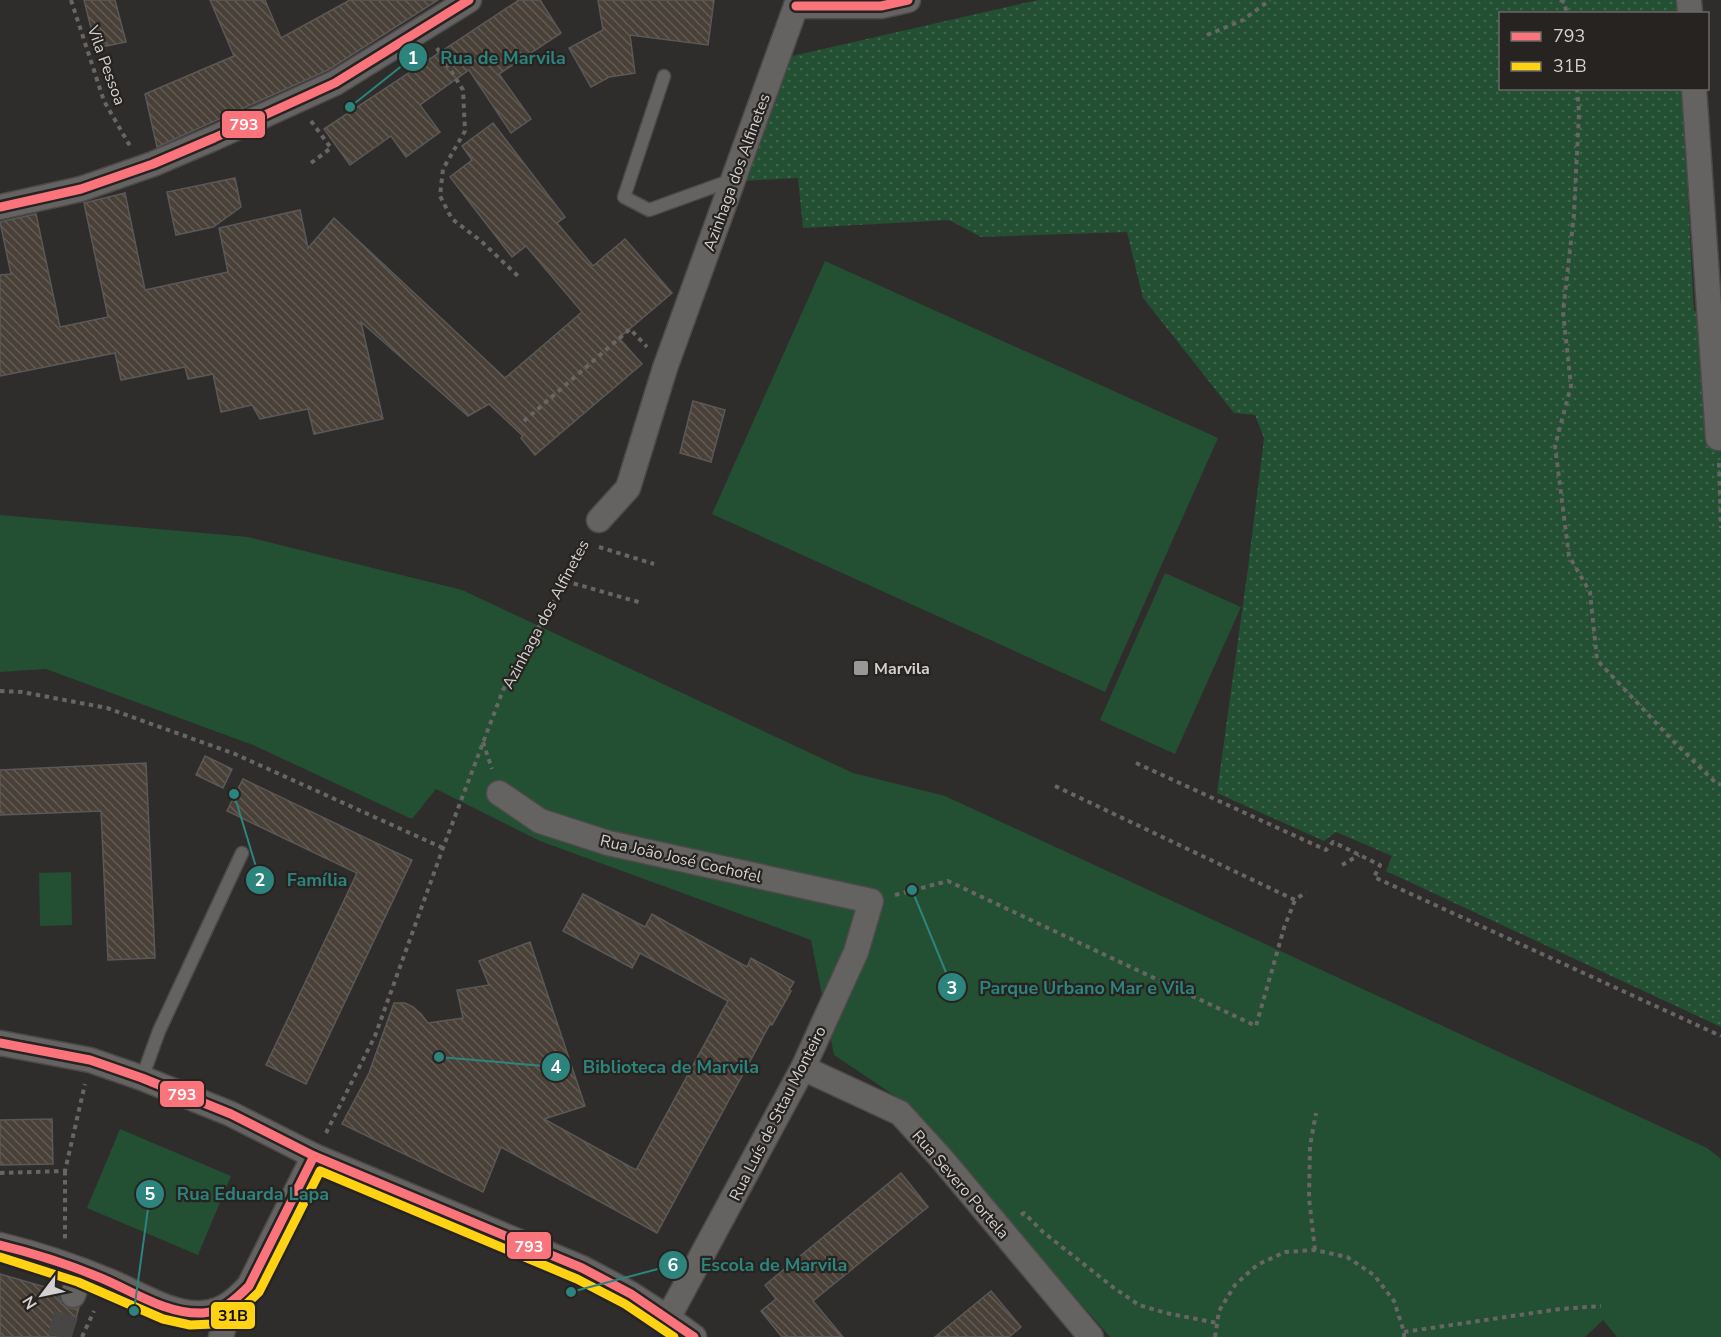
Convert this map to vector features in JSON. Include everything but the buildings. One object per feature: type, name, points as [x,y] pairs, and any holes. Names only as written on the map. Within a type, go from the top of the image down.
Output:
[{"type":"street","points":[[0,207],[81,189],[142,168],[214,138],[335,83],[470,0]]},
{"type":"street","points":[[792,3],[881,3],[908,0]]},
{"type":"street","name":"Azinhaga dos Alfinetes","points":[[599,520],[628,488],[665,368],[733,180],[792,3]]},
{"type":"street","points":[[1694,90],[1718,438]]},
{"type":"street","name":"Rua João José Cochofel","points":[[499,793],[540,821],[608,843],[871,901]]},
{"type":"street","name":"Rua Luís de Sttau Monteiro","points":[[668,1318],[803,1068],[856,952],[871,901]]},
{"type":"street","points":[[0,1043],[90,1060],[231,1114],[314,1156],[582,1268],[631,1294],[693,1337]]},
{"type":"street","name":"Rua Severo Portela","points":[[803,1068],[900,1113],[941,1158],[1091,1337]]},
{"type":"street","points":[[0,1245],[36,1253],[171,1308],[191,1313],[219,1310],[239,1297],[249,1286],[314,1156]]},
{"type":"street","points":[[73,1268],[73,1295]]},
{"type":"street","points":[[221,1337],[230,1304]]},
{"type":"lane","points":[[664,76],[624,197],[649,210],[733,180]]},
{"type":"lane","points":[[142,1078],[159,1031],[242,853]]},
{"type":"path","name":"Vila Pessoa","points":[[70,0],[104,101],[142,168]]},
{"type":"path","points":[[1207,35],[1243,20],[1270,0]]},
{"type":"path","points":[[424,27],[463,90],[465,131],[443,169],[440,196],[452,219],[481,241],[519,277]]},
{"type":"path","points":[[1578,90],[1574,214],[1563,312],[1571,386],[1555,446],[1569,556],[1590,592],[1597,660],[1672,740],[1715,782],[1721,785]]},
{"type":"path","points":[[296,101],[331,148],[311,163]]},
{"type":"path","points":[[524,421],[630,329],[665,368]]},
{"type":"path","points":[[1718,438],[1721,528]]},
{"type":"path","name":"Azinhaga dos Alfinetes","points":[[314,1156],[375,1036],[503,690],[565,581],[582,542],[599,520]]},
{"type":"path","points":[[582,542],[654,564]]},
{"type":"path","points":[[565,581],[642,603]]},
{"type":"path","points":[[0,691],[22,692],[118,711],[235,754],[443,848]]},
{"type":"path","points":[[1136,764],[1326,849],[1333,842],[1359,854],[1380,865],[1374,878],[1721,1036]]},
{"type":"path","points":[[1055,786],[1295,900]]},
{"type":"path","points":[[1342,865],[1359,854]]},
{"type":"path","points":[[871,901],[948,881],[1256,1026],[1284,928],[1295,900],[1306,892]]},
{"type":"path","points":[[73,1268],[65,1171],[90,1060]]},
{"type":"path","points":[[1315,1250],[1309,1198],[1311,1146],[1316,1113]]},
{"type":"path","points":[[0,1173],[65,1171]]},
{"type":"path","points":[[1001,1229],[1024,1213],[1087,1267],[1139,1305],[1217,1323]]},
{"type":"path","points":[[1215,1337],[1220,1311],[1235,1285],[1257,1265],[1285,1252],[1315,1250],[1347,1257],[1374,1275],[1394,1301],[1404,1335],[1560,1309],[1601,1306]]},
{"type":"green space","points":[[1038,0],[1677,0],[1677,12],[1499,12],[1499,90],[1682,90],[1694,311],[1716,309],[1721,418],[1721,1027],[1386,871],[1392,856],[1336,832],[1324,841],[1217,793],[1264,438],[1255,415],[1234,413],[1143,298],[1127,232],[981,237],[949,220],[803,228],[798,178],[741,181],[788,57]]},
{"type":"green space","points":[[825,261],[1218,438],[1105,692],[712,514]]},
{"type":"green space","points":[[0,515],[248,537],[462,590],[853,773],[945,796],[1707,1148],[1721,1159],[1721,1337],[1617,1337],[1603,1320],[1585,1337],[1110,1337],[907,1104],[834,1055],[811,940],[540,841],[436,789],[412,819],[253,745],[46,669],[0,672]]},
{"type":"green space","points":[[1165,573],[1241,607],[1175,754],[1100,720]]},
{"type":"green space","points":[[71,872],[72,925],[40,926],[39,873]]},
{"type":"green space","points":[[120,1129],[231,1176],[198,1255],[87,1208]]},
{"type":"tunnel","points":[[59,1337],[73,1295]]},
{"type":"transit line","name":"793","points":[[0,207],[81,189],[153,164],[214,138],[335,83],[469,0]]},
{"type":"transit line","name":"793","points":[[796,6],[881,6],[908,0]]},
{"type":"transit line","name":"793","points":[[0,1043],[90,1060],[231,1114],[314,1156],[582,1268],[631,1294],[694,1337]]},
{"type":"transit line","name":"793","points":[[0,1245],[73,1267],[161,1306],[189,1313],[210,1312],[228,1304],[249,1286],[314,1156]]},
{"type":"transit line","name":"31B","points":[[0,1257],[78,1282],[163,1319],[190,1325],[213,1324],[236,1314],[259,1292],[320,1171],[577,1279],[625,1304],[674,1337]]},
{"type":"place","name":"Rua de Marvila","points":[[350,107]]},
{"type":"place","name":"Marvila","points":[[861,668]]},
{"type":"place","name":"Família","points":[[234,794]]},
{"type":"place","name":"Parque Urbano Mar e Vila","points":[[912,890]]},
{"type":"place","name":"Biblioteca de Marvila","points":[[439,1057]]},
{"type":"place","name":"Escola de Marvila","points":[[571,1292]]},
{"type":"place","name":"Rua Eduarda Lapa","points":[[134,1311]]}]
